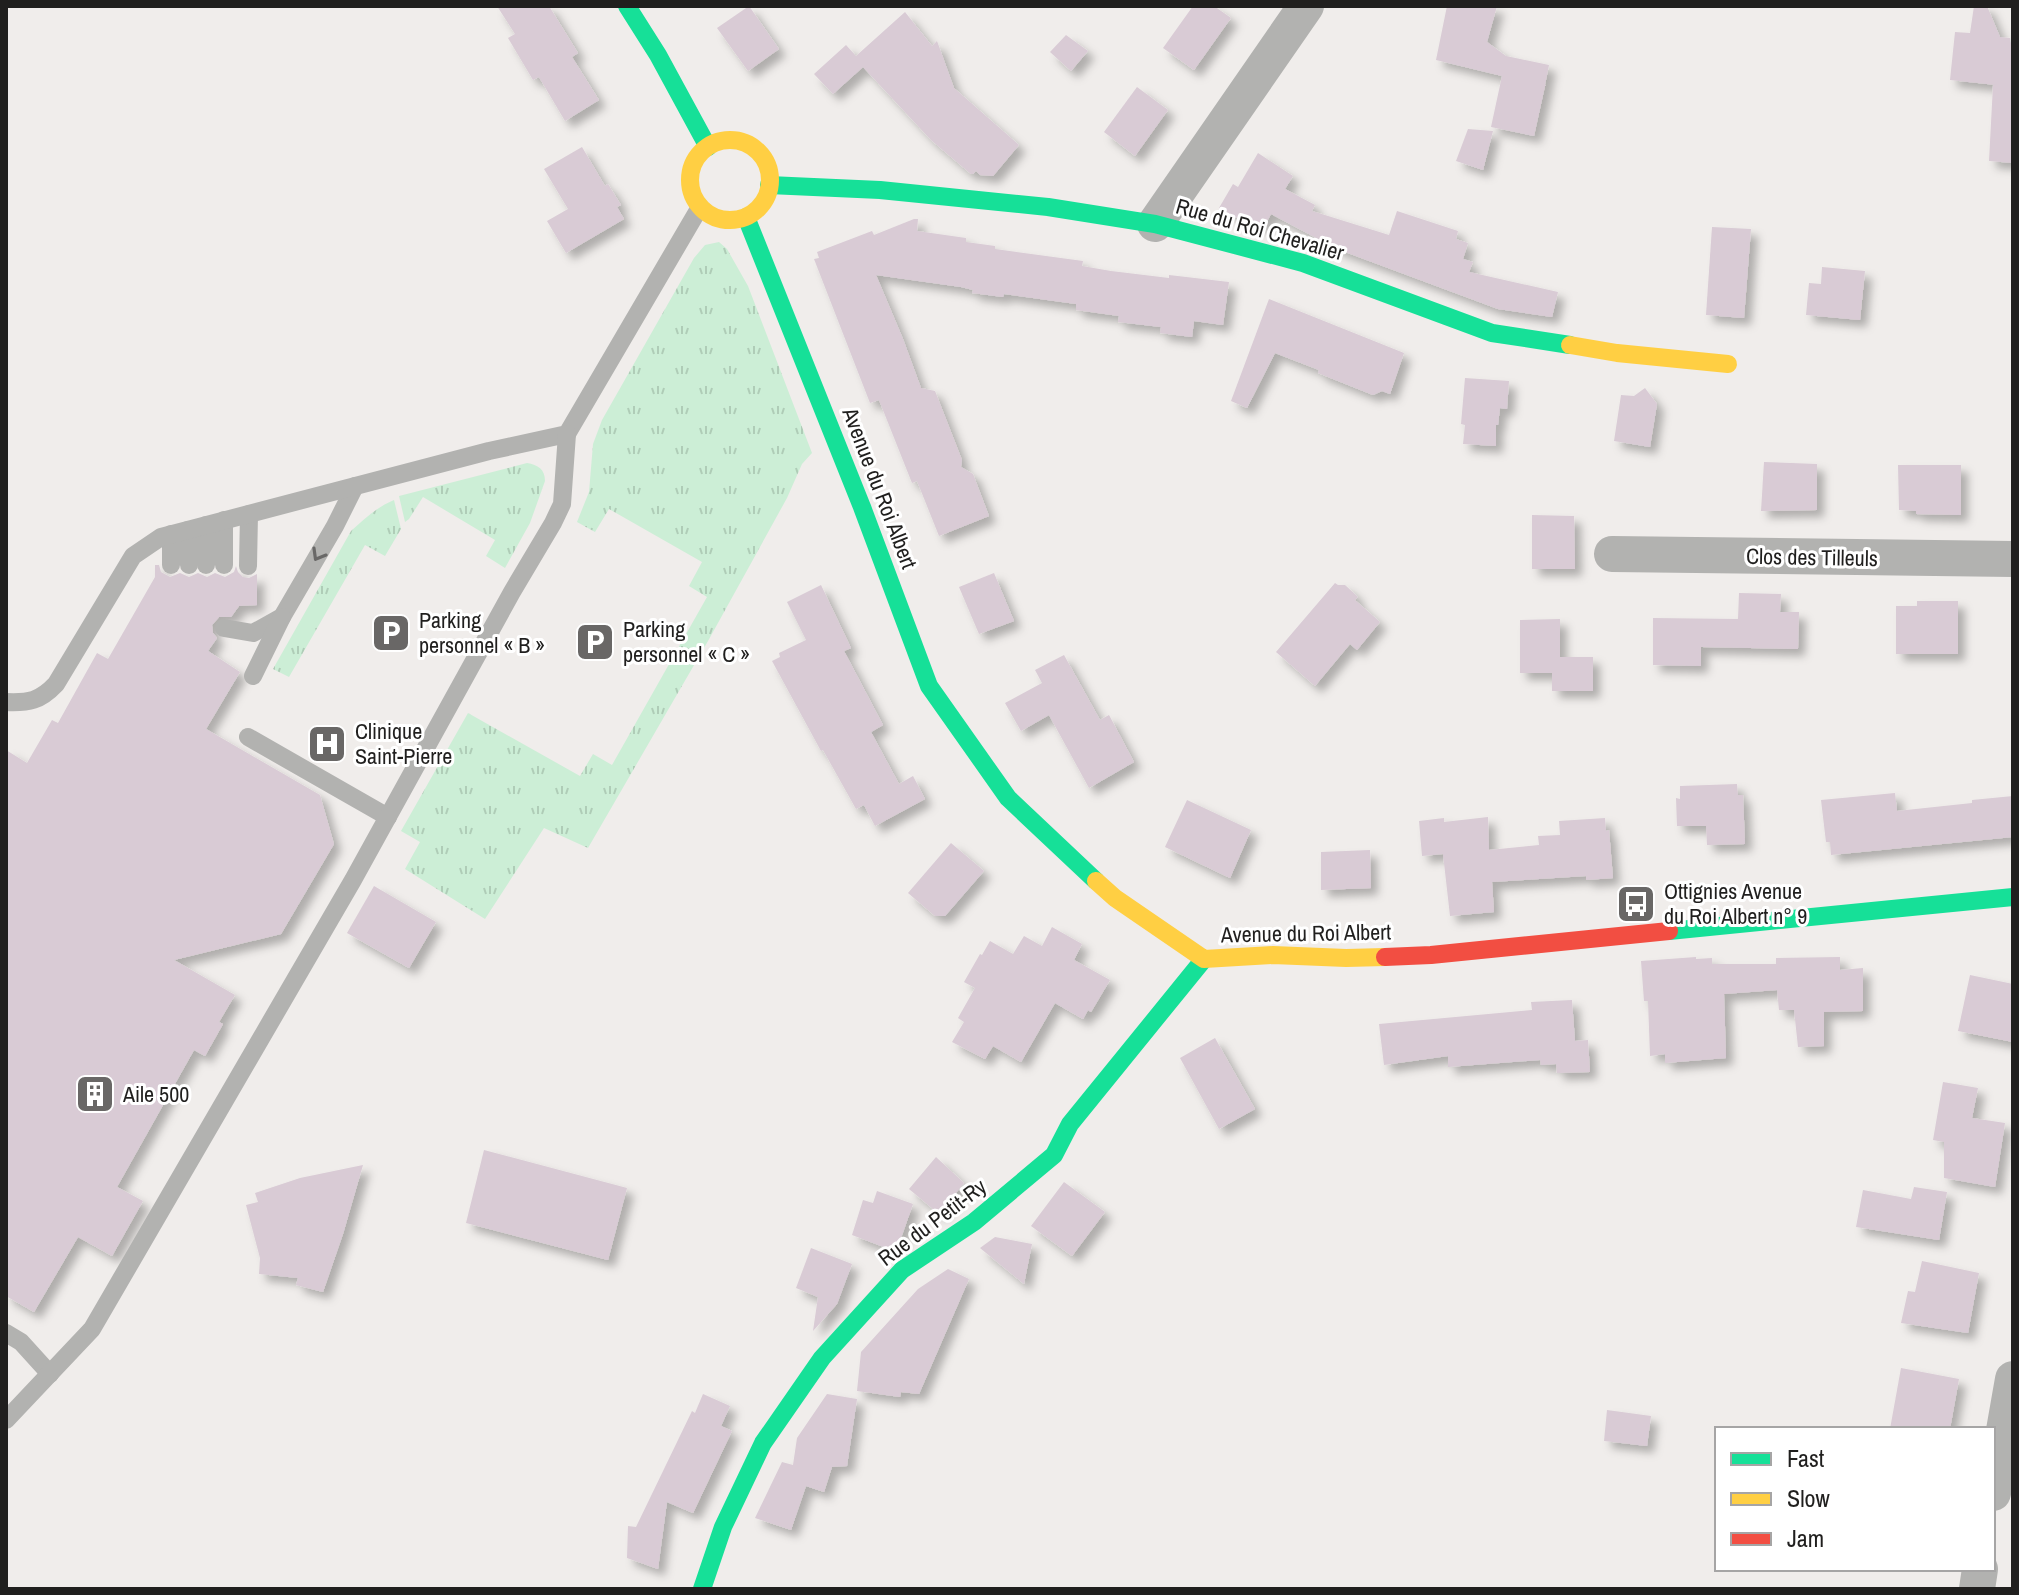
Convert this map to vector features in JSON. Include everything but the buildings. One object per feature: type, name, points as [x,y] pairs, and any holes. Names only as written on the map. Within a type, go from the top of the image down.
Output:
[{"type":"main road","points":[[627,6],[658,55],[708,147]]},
{"type":"main road","points":[[725,140],[738,140],[761,154],[768,167],[769,185],[769,193],[756,210],[746,217],[722,219],[710,215],[693,197],[690,173],[702,151],[725,140]]},
{"type":"main road","name":"Rue du Roi Chevalier","points":[[769,185],[880,190],[1048,207],[1155,224],[1303,263],[1492,333],[1617,353],[1728,364]]},
{"type":"main road","name":"Avenue du Roi Albert","points":[[746,217],[862,507],[929,686],[1008,798],[1115,898],[1204,959],[1273,955],[1346,958],[1431,955],[2013,897]]},
{"type":"main road","name":"Rue du Petit-Ry","points":[[702,1589],[723,1527],[763,1443],[822,1358],[902,1270],[974,1222],[1054,1155],[1070,1124],[1204,959]]},
{"type":"street","points":[[1155,224],[1306,6]]},
{"type":"street","name":"Clos des Tilleuls","points":[[1612,554],[2013,559]]},
{"type":"street","points":[[1995,1482],[2013,1379]]},
{"type":"lane","points":[[6,1420],[92,1329],[330,920],[553,523],[562,504],[567,434],[700,207]]},
{"type":"lane","points":[[6,702],[32,701],[46,695],[56,684],[133,556],[161,537],[489,451],[567,434]]},
{"type":"lane","points":[[253,676],[355,486]]},
{"type":"lane","points":[[248,566],[249,514]]},
{"type":"lane","points":[[197,527],[197,565],[197,527]]},
{"type":"lane","points":[[224,628],[253,633],[282,617]]},
{"type":"lane","points":[[248,737],[388,817]]},
{"type":"lane","points":[[6,1333],[21,1342],[50,1374]]},
{"type":"green space","points":[[719,242],[727,249],[748,286],[812,453],[802,464],[787,498],[708,641],[588,848],[544,828],[485,919],[405,869],[420,842],[401,831],[468,713],[580,776],[593,754],[612,765],[707,597],[689,586],[702,562],[609,509],[595,532],[577,522],[589,492],[593,444],[602,420],[694,258],[705,245]]},
{"type":"green space","points":[[527,463],[540,468],[545,481],[530,523],[505,568],[486,556],[495,540],[423,497],[405,522],[399,496]]},
{"type":"green space","points":[[394,500],[401,529],[385,556],[365,545],[289,677],[273,669],[351,531],[376,510]]},
{"type":"traffic: fast","points":[[627,6],[658,55],[708,147]]},
{"type":"traffic: fast","points":[[769,185],[880,190],[1048,207],[1155,224],[1303,263],[1492,333],[1570,345]]},
{"type":"traffic: fast","points":[[746,217],[862,507],[929,686],[1008,798],[1096,881]]},
{"type":"traffic: fast","points":[[1669,931],[2013,897]]},
{"type":"traffic: fast","points":[[702,1589],[723,1527],[763,1443],[822,1358],[902,1270],[974,1222],[1054,1155],[1070,1124],[1204,959]]},
{"type":"traffic: slow","points":[[730,140],[745,143],[758,152],[767,165],[770,180],[767,195],[758,208],[745,217],[730,220],[715,217],[702,208],[693,195],[690,180],[693,165],[702,152],[715,143],[730,140]]},
{"type":"traffic: slow","points":[[1570,345],[1728,364]]},
{"type":"traffic: slow","points":[[1096,881],[1115,898],[1204,959],[1273,955],[1385,957]]},
{"type":"traffic: jam","points":[[1385,957],[1669,931]]},
{"type":"place","name":"Parking personnel « B »","points":[[391,633]]},
{"type":"place","name":"Parking personnel « C »","points":[[595,642]]},
{"type":"place","name":"Clinique Saint-Pierre","points":[[327,744]]},
{"type":"place","name":"Ottignies Avenue du Roi Albert n° 9","points":[[1636,904]]},
{"type":"place","name":"Aile 500","points":[[95,1094]]}]
